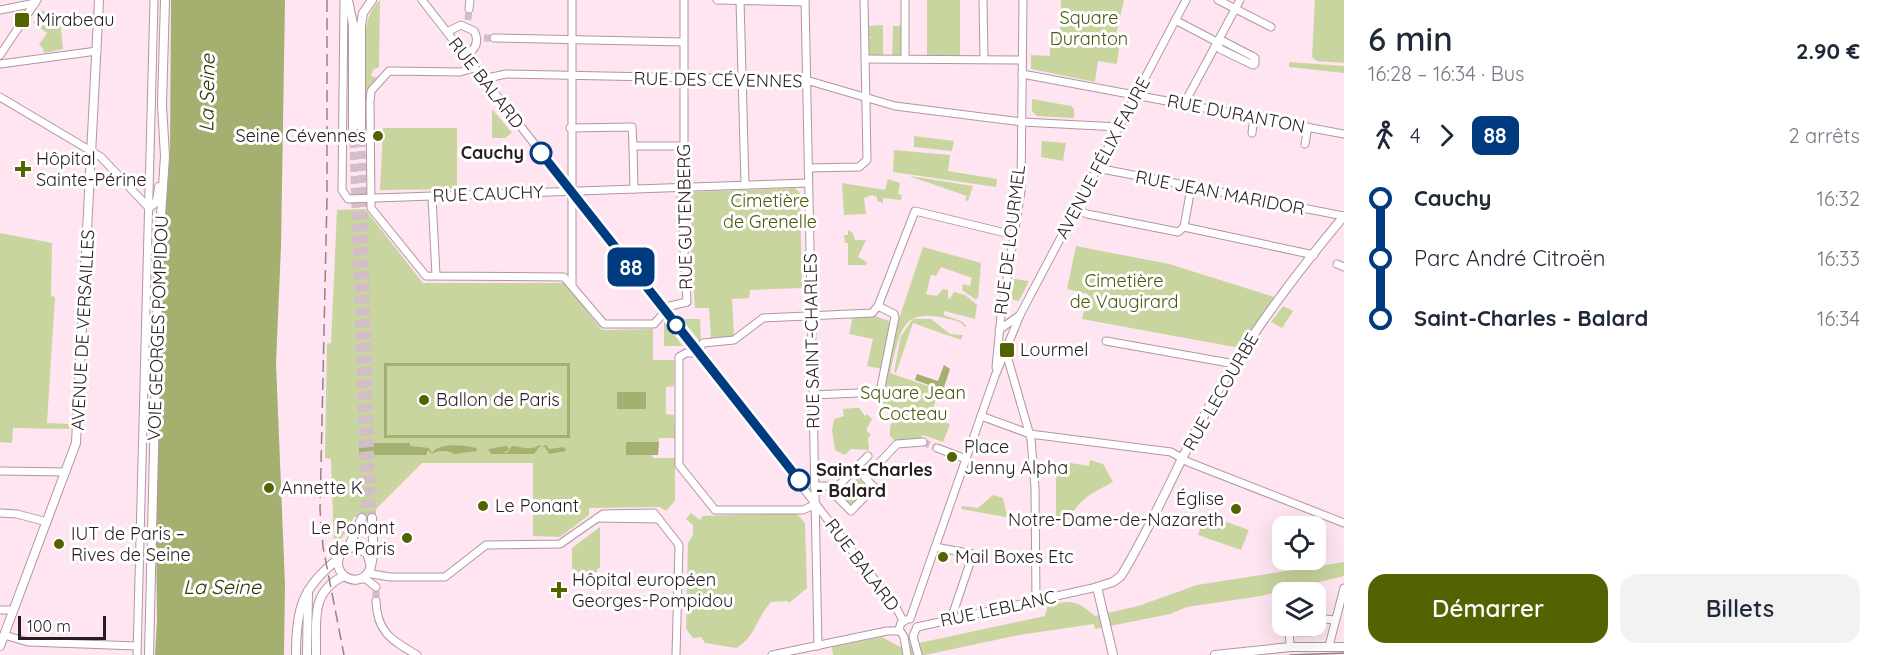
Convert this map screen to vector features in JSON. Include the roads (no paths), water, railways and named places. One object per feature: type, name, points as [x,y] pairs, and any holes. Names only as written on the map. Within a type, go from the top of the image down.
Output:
[{"type":"main road","name":"AVENUE DE VERSAILLES","points":[[0,646],[75,450],[99,0]]},
{"type":"main road","name":"VOIE GEORGES POMPIDOU","points":[[149,655],[159,246],[165,156],[163,120],[165,0]]},
{"type":"main road","points":[[346,0],[353,24],[357,127],[361,25],[363,14],[372,0]]},
{"type":"main road","points":[[149,208],[157,201],[163,120]]},
{"type":"main road","name":"RUE LECOURBE","points":[[1097,587],[1116,580],[1125,568],[1235,363],[1258,328],[1344,216]]},
{"type":"main road","points":[[296,655],[297,616],[308,590],[318,575],[348,548],[362,518]]},
{"type":"main road","points":[[338,559],[339,570],[344,576],[358,579],[366,575],[371,568],[372,518]]},
{"type":"main road","points":[[348,548],[363,550],[371,568]]},
{"type":"main road","points":[[316,655],[318,604],[326,586],[344,576]]},
{"type":"main road","points":[[1097,587],[1113,655]]},
{"type":"main road","points":[[307,655],[308,590]]},
{"type":"main road","points":[[318,604],[321,655]]},
{"type":"main road","points":[[1215,655],[1290,647],[1330,651],[1344,647]]},
{"type":"street","points":[[137,655],[154,0]]},
{"type":"street","name":"RUE CAUCHY","points":[[346,0],[342,190],[348,199],[808,183]]},
{"type":"street","name":"RUE BALARD","points":[[422,0],[906,620],[917,627]]},
{"type":"street","points":[[469,9],[470,0]]},
{"type":"street","points":[[572,0],[570,77],[572,284]]},
{"type":"street","name":"RUE GUTENBERG","points":[[665,310],[670,306],[687,302],[683,188],[684,0]]},
{"type":"street","points":[[717,0],[805,1]]},
{"type":"street","points":[[808,168],[859,167],[866,163],[864,0]]},
{"type":"street","points":[[905,0],[905,59]]},
{"type":"street","points":[[983,0],[984,59]]},
{"type":"street","name":"RUE DE LOURMEL","points":[[1023,0],[1021,191],[999,330],[1030,434],[1035,488],[1036,600]]},
{"type":"street","name":"AVENUE FÉLIX FAURE","points":[[901,634],[935,547],[996,373],[1020,315],[1186,0]]},
{"type":"street","points":[[1218,0],[1271,27]]},
{"type":"street","points":[[1184,104],[1240,0]]},
{"type":"street","points":[[0,10],[36,1]]},
{"type":"street","points":[[0,55],[36,1]]},
{"type":"street","points":[[740,1],[745,185]]},
{"type":"street","name":"RUE SAINT-CHARLES","points":[[805,1],[818,646]]},
{"type":"street","points":[[1175,20],[1217,42],[1221,49],[1255,64],[1255,58],[1252,56],[1223,41],[1217,42]]},
{"type":"street","points":[[447,32],[468,23],[480,38],[475,47],[465,56]]},
{"type":"street","points":[[494,38],[683,42]]},
{"type":"street","points":[[0,64],[97,51]]},
{"type":"street","points":[[865,58],[1022,60]]},
{"type":"street","points":[[474,68],[460,72],[389,70],[371,91],[369,102],[369,199],[371,208],[426,276],[564,277],[607,325],[654,324],[665,310]]},
{"type":"street","name":"RUE DES CÉVENNES","points":[[483,79],[506,74],[806,80],[895,106],[1022,122],[1119,127]]},
{"type":"street","name":"RUE DURANTON","points":[[1022,74],[1344,134]]},
{"type":"street","points":[[0,97],[92,150],[149,208]]},
{"type":"street","points":[[1252,133],[1254,117]]},
{"type":"street","points":[[570,128],[632,127],[634,189]]},
{"type":"street","points":[[1305,144],[1308,127]]},
{"type":"street","points":[[633,146],[683,146]]},
{"type":"street","name":"RUE JEAN MARIDOR","points":[[1097,168],[1344,216]]},
{"type":"street","points":[[1076,209],[1087,214],[1178,232],[1184,227],[1191,188]]},
{"type":"street","points":[[432,196],[436,275]]},
{"type":"street","points":[[816,504],[803,510],[715,510],[680,468],[677,359],[686,353],[698,353],[703,342],[734,340],[763,318],[872,313],[878,306],[915,211],[1014,235]]},
{"type":"street","points":[[1184,227],[1314,255]]},
{"type":"street","points":[[813,395],[880,392],[895,317],[894,314],[878,306]]},
{"type":"street","name":"AVENUE FÉLIX FAURE","points":[[996,373],[999,330],[1020,315]]},
{"type":"street","points":[[999,330],[1004,331],[1010,339]]},
{"type":"street","points":[[1106,341],[1235,363]]},
{"type":"street","points":[[996,373],[1011,371]]},
{"type":"street","points":[[981,416],[1030,434],[1171,452],[1344,523]]},
{"type":"street","points":[[868,456],[838,491],[837,497],[851,511],[874,487],[865,478],[897,444],[922,442]]},
{"type":"street","points":[[937,448],[966,459]]},
{"type":"street","points":[[0,471],[66,472]]},
{"type":"street","points":[[814,486],[833,486],[838,491]]},
{"type":"street","points":[[0,513],[17,514],[47,522]]},
{"type":"street","points":[[371,568],[390,577],[444,577],[486,545],[560,544],[597,518],[610,513],[654,513],[680,545],[676,655]]},
{"type":"street","points":[[935,547],[973,554],[951,619]]},
{"type":"street","points":[[358,579],[366,579],[376,589],[371,568]]},
{"type":"street","name":"RUE LEBLANC","points":[[917,627],[1097,587]]},
{"type":"street","points":[[1330,651],[1335,620],[1344,588]]},
{"type":"street","points":[[376,601],[379,624],[396,641],[417,655]]},
{"type":"street","points":[[0,610],[13,610]]},
{"type":"street","points":[[1326,619],[1335,620]]},
{"type":"street","points":[[917,627],[913,636],[918,655]]},
{"type":"street","points":[[772,655],[887,631],[913,636]]},
{"type":"street","points":[[901,634],[907,655]]},
{"type":"street","points":[[4,635],[28,642],[137,646]]},
{"type":"street","points":[[1289,636],[1290,647]]},
{"type":"water","name":"La Seine","points":[[171,0],[285,0],[281,246],[276,363],[285,585],[284,655],[155,655],[163,250],[170,154]]},
{"type":"water","points":[[384,363],[570,363],[570,438],[384,438]],"holes":[[[387,366],[567,366],[567,435],[387,435]]]},
{"type":"water","points":[[944,365],[950,369],[943,390],[915,380],[917,374],[938,381]]},
{"type":"water","points":[[617,392],[646,392],[646,409],[617,409]]},
{"type":"water","points":[[626,442],[659,442],[658,455],[626,455]]},
{"type":"water","points":[[359,443],[410,443],[410,446],[429,448],[432,453],[440,447],[452,445],[476,448],[477,451],[454,454],[440,451],[432,454],[428,450],[426,455],[359,455]]},
{"type":"water","points":[[539,445],[541,447],[534,454],[491,454],[488,449],[507,446],[509,449],[504,453],[507,453],[512,446],[530,448]]},
{"type":"water","points":[[546,445],[549,449],[564,447],[566,451],[549,454],[545,447],[541,447]]},
{"type":"tunnel","points":[[468,20],[469,9]]},
{"type":"tunnel","points":[[484,38],[494,38]]},
{"type":"tunnel","points":[[361,127],[372,518]]},
{"type":"tunnel","points":[[353,128],[365,503],[362,518]]},
{"type":"tunnel","points":[[923,442],[937,448]]},
{"type":"tunnel","points":[[376,591],[376,601]]},
{"type":"tram line","points":[[1290,655],[1344,653]]},
{"type":"railway","points":[[327,0],[327,198],[320,509],[323,547],[344,655]]},
{"type":"place","name":"Mirabeau","points":[[22,20]]},
{"type":"place","name":"Seine Cévennes","points":[[378,136]]},
{"type":"place","name":"Cauchy","points":[[541,153]]},
{"type":"place","name":"Hôpital Sainte-Périne","points":[[23,169]]},
{"type":"place","name":"Lourmel","points":[[1007,350]]},
{"type":"place","name":"Ballon de Paris","points":[[424,400]]},
{"type":"place","name":"Place Jenny Alpha","points":[[952,457]]},
{"type":"place","name":"Saint-Charles - Balard","points":[[799,480]]},
{"type":"place","name":"Annette K","points":[[269,488]]},
{"type":"place","name":"Le Ponant","points":[[483,506]]},
{"type":"place","name":"Église Notre-Dame-de-Nazareth","points":[[1236,509]]},
{"type":"place","name":"Le Ponant de Paris","points":[[407,538]]},
{"type":"place","name":"IUT de Paris – Rives de Seine","points":[[59,544]]},
{"type":"place","name":"Mail Boxes Etc","points":[[943,557]]},
{"type":"place","name":"Hôpital européen Georges-Pompidou","points":[[559,590]]},
{"type":"park label","name":"Square Duranton","points":[[1089,28]]},
{"type":"park label","name":"Cimetière de Grenelle","points":[[770,211]]},
{"type":"park label","name":"Cimetière de Vaugirard","points":[[1124,291]]},
{"type":"park label","name":"Square Jean Cocteau","points":[[913,403]]}]
